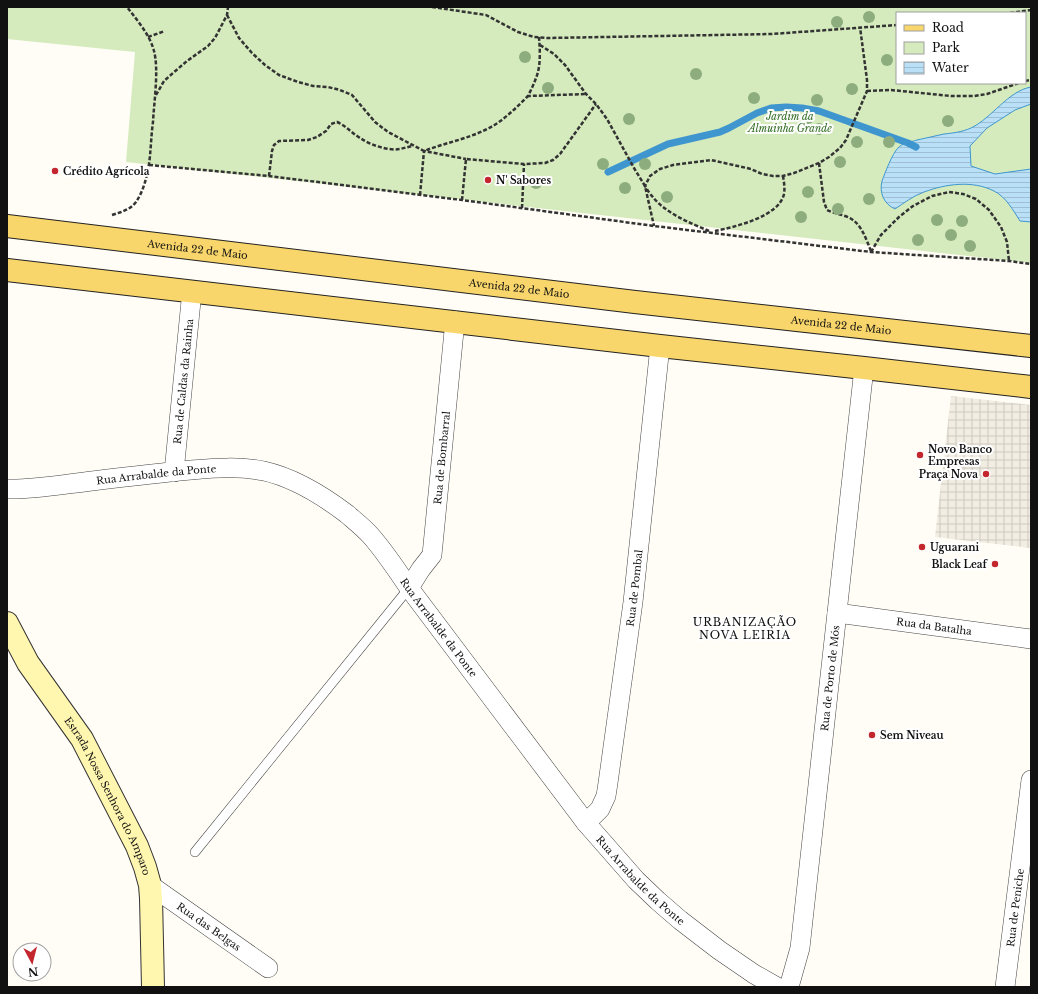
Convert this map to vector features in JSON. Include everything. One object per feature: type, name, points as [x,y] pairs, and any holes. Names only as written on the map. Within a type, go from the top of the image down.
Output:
[{"type":"main road","name":"Avenida 22 de Maio","points":[[7,226],[627,302],[1031,346]]},
{"type":"main road","points":[[7,270],[660,346],[1031,387]]},
{"type":"main road","name":"Estrada Nossa Senhora do Amparo","points":[[7,623],[28,664],[82,739],[137,846],[150,885],[153,987]]},
{"type":"street","name":"Rua de Caldas da Rainha","points":[[174,472],[192,291]]},
{"type":"street","name":"Rua de Bombarral","points":[[409,588],[432,555],[455,321]]},
{"type":"street","name":"Rua de Pombal","points":[[586,823],[600,809],[606,796],[633,602],[660,346]]},
{"type":"street","name":"Rua de Porto de Mós","points":[[789,987],[800,948],[864,368]]},
{"type":"street","name":"Rua Arrabalde da Ponte","points":[[7,489],[174,472],[238,468],[264,471],[287,479],[310,489],[332,502],[370,535],[586,823],[636,880],[680,920],[719,950],[754,974],[777,987]]},
{"type":"street","name":"Rua da Batalha","points":[[837,613],[1031,639]]},
{"type":"street","name":"Rua de Peniche","points":[[1005,987],[1031,780]]},
{"type":"street","name":"Rua das Belgas","points":[[150,885],[268,968]]},
{"type":"lane","points":[[194,852],[409,588]]},
{"type":"path","points":[[109,215],[124,212],[135,202],[142,190],[149,165],[155,96],[156,65],[154,51],[138,20],[127,7]]},
{"type":"path","points":[[155,96],[164,81],[187,61],[208,46],[215,38],[227,15],[228,7]]},
{"type":"path","points":[[432,7],[486,15],[518,32],[534,37],[564,38],[772,34],[896,24]]},
{"type":"path","points":[[1017,12],[1031,10]]},
{"type":"path","points":[[227,15],[239,38],[252,53],[279,75],[298,82],[313,86],[328,87],[352,95],[375,122],[388,132],[424,151],[466,159],[524,164],[545,163],[553,160],[560,154],[596,104]]},
{"type":"path","points":[[654,226],[644,186],[650,176],[660,169],[673,165],[711,160],[751,169],[762,174],[783,176],[819,163],[840,148],[846,140],[867,90],[860,27]]},
{"type":"path","points":[[148,37],[165,31]]},
{"type":"path","points":[[424,151],[468,136],[495,124],[513,111],[528,96],[537,78],[540,45],[539,37]]},
{"type":"path","points":[[540,45],[554,54],[565,65],[586,94],[596,104],[607,119],[644,186],[652,197],[662,206],[690,223],[712,232],[763,216],[780,204],[784,195],[783,176]]},
{"type":"path","points":[[867,90],[891,90],[951,96],[974,96],[987,94],[1016,84]]},
{"type":"path","points":[[528,96],[586,94]]},
{"type":"path","points":[[269,176],[272,151],[274,145],[279,141],[308,140],[317,137],[326,131],[331,124],[337,122],[342,124],[360,138],[375,146],[389,149],[399,149],[412,146]]},
{"type":"path","points":[[420,195],[424,151]]},
{"type":"path","points":[[462,200],[466,159]]},
{"type":"path","points":[[819,163],[824,202],[827,210],[833,214],[853,219],[860,226],[871,252]]},
{"type":"path","points":[[522,208],[524,164]]},
{"type":"path","points":[[149,165],[269,176],[654,226],[871,252],[1009,261],[1031,264]]},
{"type":"path","points":[[871,252],[881,235],[899,217],[913,206],[932,196],[949,192],[963,194],[976,199],[989,210],[1001,227],[1007,242],[1009,261]]},
{"type":"green space","name":"Jardim da Almuinha Grande","points":[[7,7],[1031,7],[1031,263],[126,162],[135,52],[7,39]]},
{"type":"shaded area","name":"Praça Nova","points":[[951,396],[1031,405],[1031,548],[935,537]]},
{"type":"water","points":[[1031,87],[1031,104],[1015,110],[987,128],[970,146],[971,166],[995,174],[1031,169],[1031,222],[1020,221],[1009,204],[1002,197],[994,191],[977,185],[959,184],[932,189],[916,196],[895,209],[885,201],[881,190],[882,181],[891,159],[900,146],[917,140],[971,128],[979,124],[1007,99]]},
{"type":"waterway","points":[[608,172],[668,144],[720,132],[757,113],[771,108],[786,107],[819,111],[916,147]]},
{"type":"place","name":"Crédito Agrícola","points":[[55,171]]},
{"type":"place","name":"N' Sabores","points":[[488,180]]},
{"type":"place","name":"Novo Banco Empresas","points":[[920,455]]},
{"type":"place","name":"Praça Nova","points":[[986,474]]},
{"type":"place","name":"Uguarani","points":[[922,547]]},
{"type":"place","name":"Black Leaf","points":[[995,564]]},
{"type":"place","name":"Sem Niveau","points":[[872,735]]},
{"type":"district","name":"URBANIZAÇÃO NOVA LEIRIA","points":[[745,628]]}]
